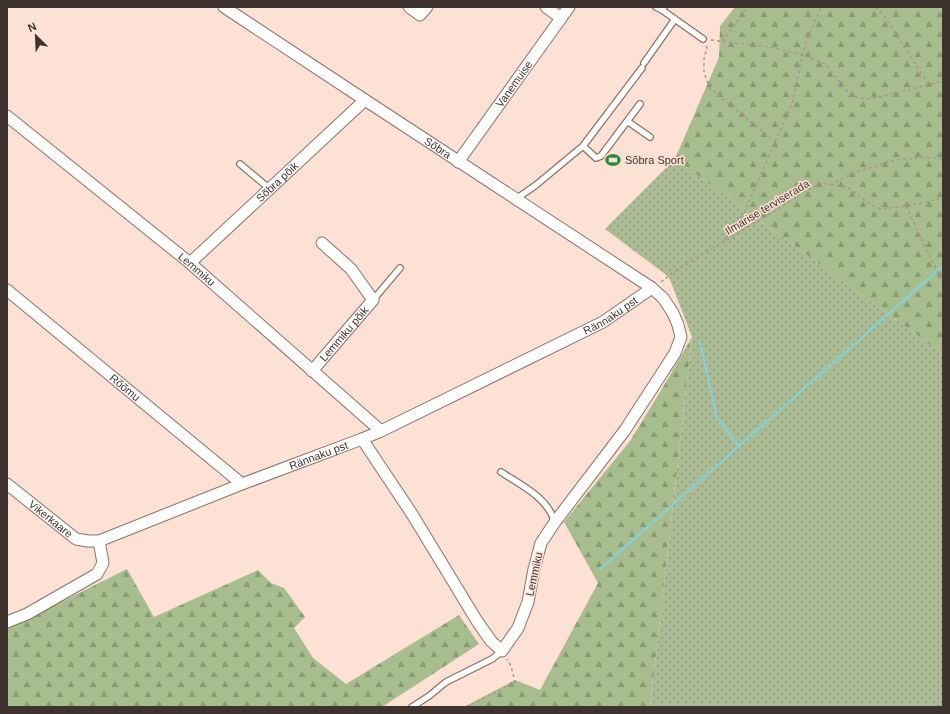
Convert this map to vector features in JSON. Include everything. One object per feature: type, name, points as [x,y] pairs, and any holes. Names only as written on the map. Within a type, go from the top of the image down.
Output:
[{"type":"street","name":"Sõbra","points":[[224,7],[652,288]]},
{"type":"street","points":[[409,7],[420,14],[427,7]]},
{"type":"street","points":[[546,7],[561,18]]},
{"type":"street","name":"Vanemuise","points":[[458,162],[513,81],[570,7]]},
{"type":"street","name":"Sõbra põik","points":[[190,263],[365,100]]},
{"type":"street","name":"Lemmiku","points":[[7,116],[190,263],[381,431]]},
{"type":"street","name":"Lemmiku põik","points":[[312,371],[373,300],[351,269],[322,243]]},
{"type":"street","name":"Lemmiku","points":[[502,650],[518,628],[528,602],[541,543],[555,522],[625,430],[675,353],[681,337],[678,325],[673,313],[663,298],[652,288]]},
{"type":"street","name":"Rännaku pst","points":[[99,541],[381,431],[604,322],[652,288]]},
{"type":"street","name":"Rõõmu","points":[[7,290],[242,484]]},
{"type":"street","points":[[362,439],[412,514],[480,626],[491,641],[502,650]]},
{"type":"street","name":"Vikerkaare","points":[[7,484],[76,539],[99,541]]},
{"type":"street","points":[[7,622],[27,614],[97,574],[103,563],[99,541]]},
{"type":"lane","points":[[660,8],[703,39]]},
{"type":"lane","points":[[516,199],[536,185],[583,146],[643,66],[675,20]]},
{"type":"lane","points":[[583,146],[596,158],[602,156],[640,104]]},
{"type":"lane","points":[[627,121],[650,138]]},
{"type":"lane","points":[[240,164],[270,189]]},
{"type":"lane","points":[[373,300],[400,268]]},
{"type":"lane","points":[[500,472],[530,491],[544,502],[555,522]]},
{"type":"lane","points":[[412,707],[429,696],[446,682],[492,659],[502,650]]},
{"type":"path","points":[[722,41],[748,7]]},
{"type":"path","points":[[721,244],[743,215],[792,104],[803,55],[821,7]]},
{"type":"path","points":[[876,7],[885,18],[928,84]]},
{"type":"path","points":[[703,39],[769,47],[803,55],[825,64],[848,92],[858,98],[872,99],[943,80]]},
{"type":"path","points":[[703,39],[708,48],[704,59],[704,73],[710,88],[775,142]]},
{"type":"path","points":[[830,185],[853,173],[896,160],[927,157],[943,159]]},
{"type":"path","name":"Ilmarise terviserada","points":[[652,288],[675,271],[803,192],[822,183],[849,188],[871,205],[881,209],[906,206],[943,198]]},
{"type":"path","points":[[906,206],[943,284]]},
{"type":"path","points":[[466,707],[515,682],[511,666],[502,650]]},
{"type":"green space","points":[[735,7],[943,7],[943,354],[675,159],[719,57],[720,26]]},
{"type":"green space","points":[[675,159],[943,354],[943,707],[650,707],[692,337],[669,277],[605,229]]},
{"type":"green space","points":[[692,337],[650,707],[464,707],[515,680],[540,690],[598,583],[564,522],[630,441]]},
{"type":"green space","points":[[127,569],[154,617],[258,570],[271,583],[284,588],[305,617],[294,628],[313,658],[346,684],[459,615],[479,644],[382,707],[7,707],[7,629]]},
{"type":"waterway","points":[[938,270],[943,266]]},
{"type":"waterway","points":[[600,569],[936,272]]},
{"type":"waterway","points":[[700,342],[717,418],[739,446]]},
{"type":"place","name":"Sõbra Sport","points":[[613,160]]}]
